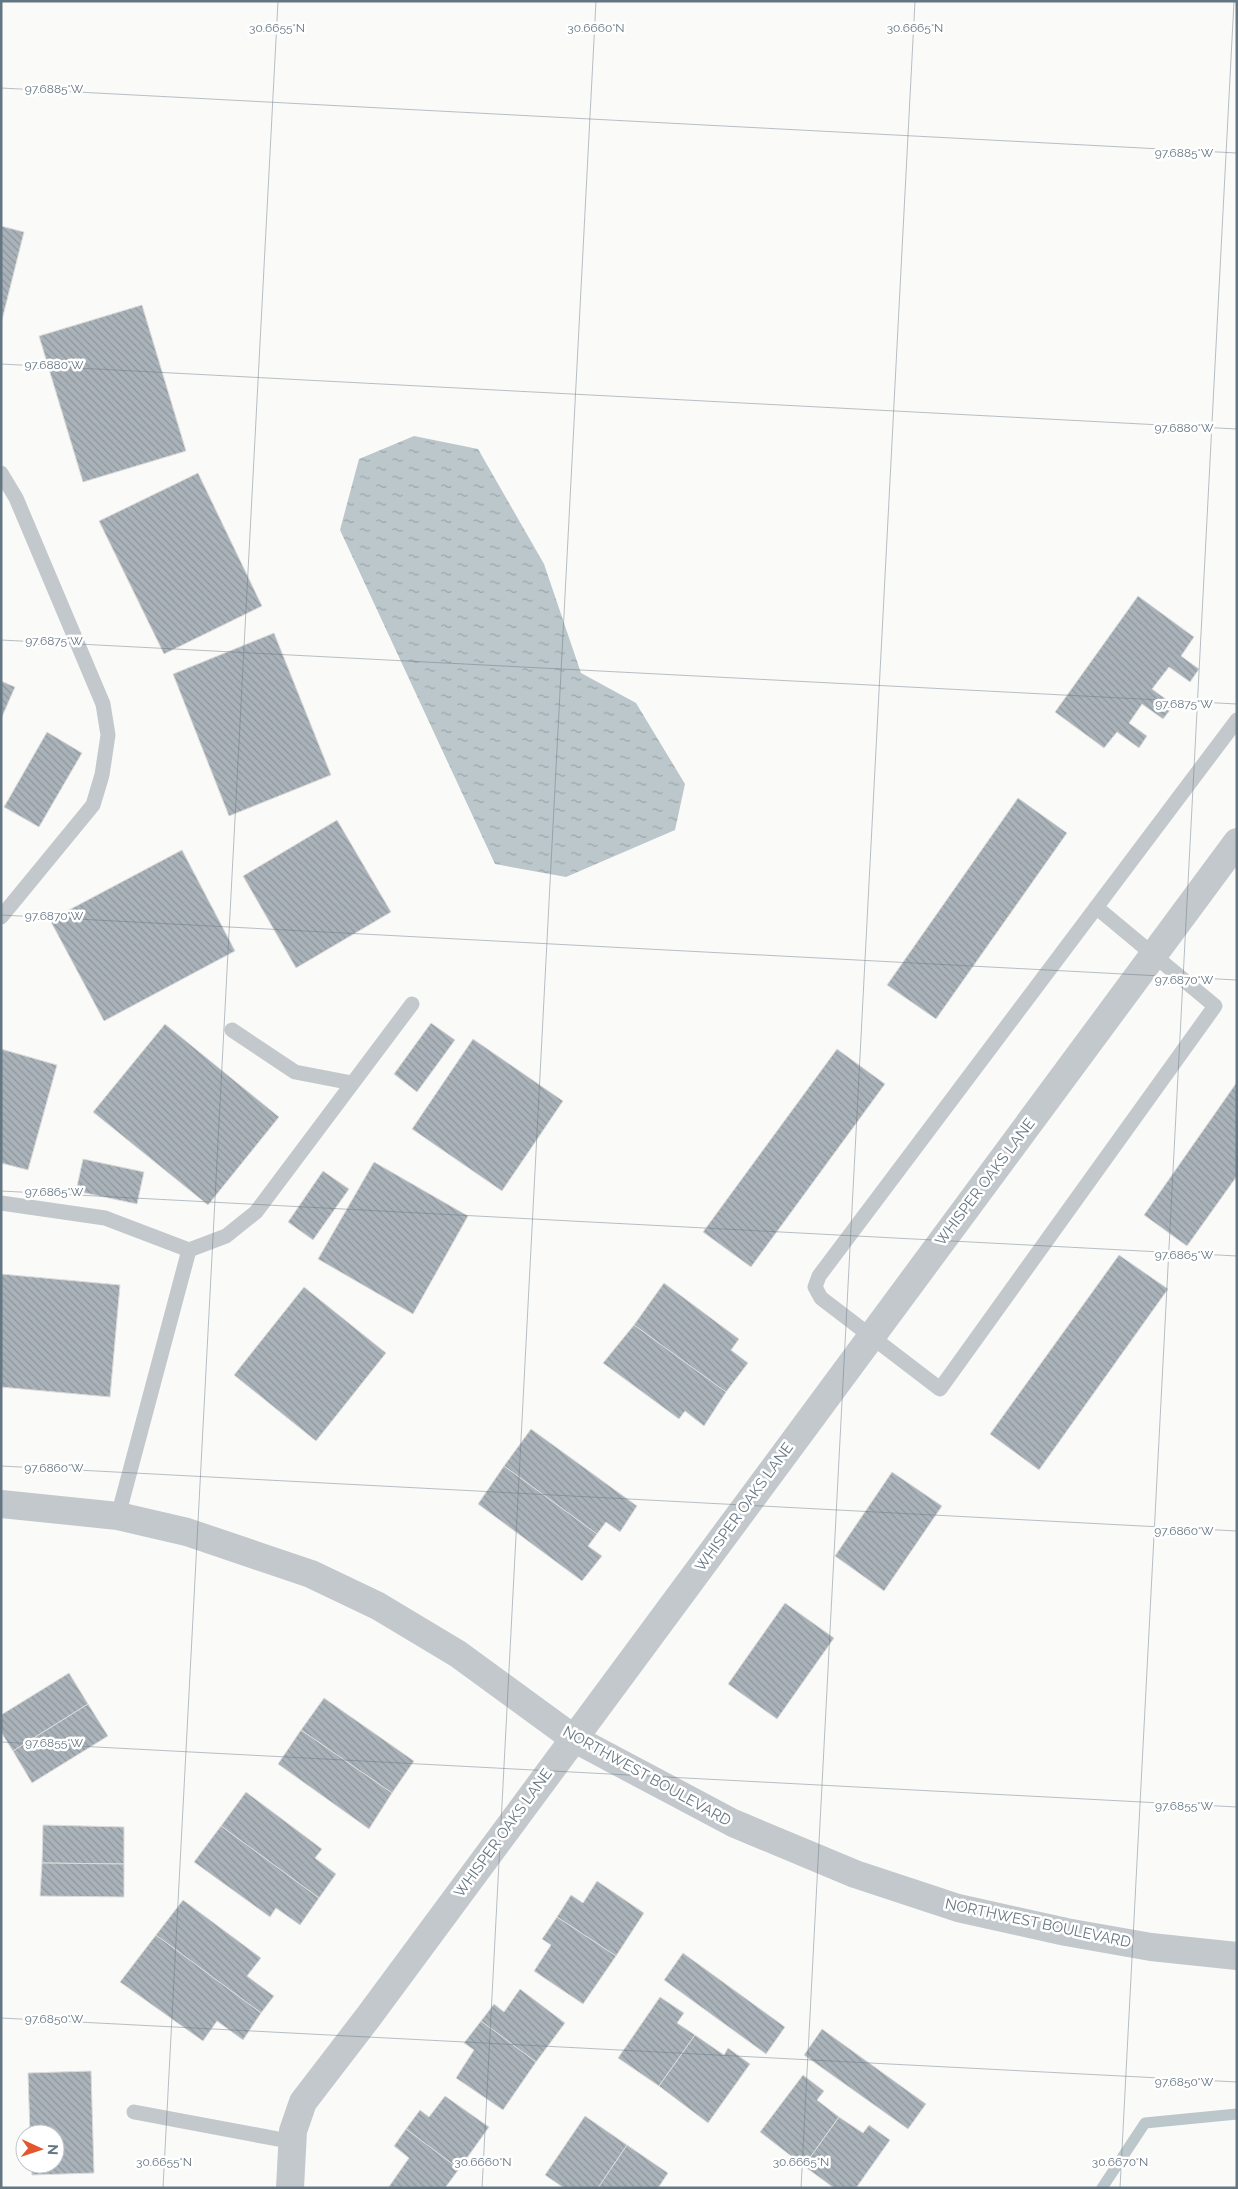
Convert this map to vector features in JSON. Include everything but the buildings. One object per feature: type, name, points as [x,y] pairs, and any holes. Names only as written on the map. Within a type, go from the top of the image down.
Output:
[{"type":"street","name":"WHISPER OAKS LANE","points":[[290,2188],[294,2131],[303,2102],[375,2008],[1237,842]]},
{"type":"street","name":"NORTHWEST BOULEVARD","points":[[1,1504],[118,1516],[187,1532],[254,1552],[330,1582],[378,1606],[458,1654],[573,1738],[733,1823],[855,1874],[958,1908],[1151,1947],[1237,1956]]},
{"type":"lane","points":[[1,473],[16,498],[103,704],[108,736],[102,776],[92,805],[1,917]]},
{"type":"lane","points":[[1096,907],[1215,1006],[940,1389],[820,1298],[815,1287],[818,1276],[1096,907],[1237,720]]},
{"type":"lane","points":[[1,1203],[105,1218],[189,1250],[226,1236],[256,1212],[412,1004]]},
{"type":"lane","points":[[232,1030],[295,1072],[352,1084]]},
{"type":"lane","points":[[118,1516],[189,1250]]},
{"type":"lane","points":[[134,2112],[294,2142]]},
{"type":"water","points":[[414,436],[478,449],[544,564],[581,673],[636,703],[685,784],[675,830],[566,877],[495,864],[340,530],[359,459]]},
{"type":"waterway","points":[[1102,2188],[1145,2123],[1237,2114]]}]
